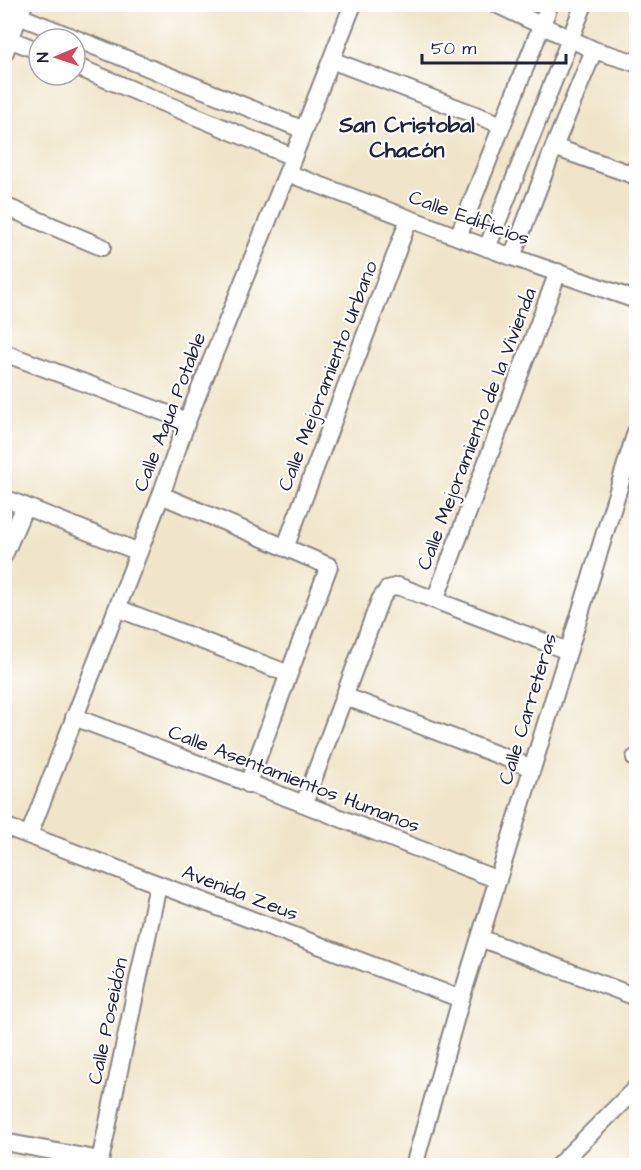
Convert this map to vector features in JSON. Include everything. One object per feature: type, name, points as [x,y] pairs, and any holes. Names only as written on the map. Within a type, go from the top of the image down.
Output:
[{"type":"street","name":"Calle Agua Potable","points":[[29,835],[161,495],[187,421],[353,4]]},
{"type":"street","points":[[496,4],[570,40],[636,63]]},
{"type":"street","points":[[458,237],[550,4]]},
{"type":"street","points":[[487,248],[584,4]]},
{"type":"street","points":[[27,48],[6,44],[16,10],[304,130]]},
{"type":"street","points":[[512,257],[594,50]]},
{"type":"street","points":[[331,60],[502,125]]},
{"type":"street","name":"Calle Edificios","points":[[87,72],[409,219],[636,300]]},
{"type":"street","points":[[554,147],[636,176]]},
{"type":"street","points":[[4,206],[102,247]]},
{"type":"street","name":"Calle Mejoramiento Urbano","points":[[285,548],[409,219]]},
{"type":"street","name":"Calle Mejoramiento de la Vivienda","points":[[435,600],[558,272]]},
{"type":"street","points":[[4,353],[187,421]]},
{"type":"street","name":"Calle Carreteras","points":[[414,1166],[461,999],[636,432]]},
{"type":"street","points":[[161,495],[329,566],[248,784]]},
{"type":"street","points":[[4,498],[139,552]]},
{"type":"street","points":[[4,555],[25,506]]},
{"type":"street","points":[[304,804],[380,600],[388,589],[398,586],[568,651]]},
{"type":"street","points":[[117,608],[289,674]]},
{"type":"street","points":[[344,696],[532,768]]},
{"type":"street","name":"Calle Asentamientos Humanos","points":[[74,717],[498,880]]},
{"type":"street","name":"Avenida Zeus","points":[[4,826],[461,999]]},
{"type":"street","name":"Calle Poseidón","points":[[99,1163],[159,885]]},
{"type":"street","points":[[480,938],[636,997]]},
{"type":"street","points":[[558,1166],[636,1088]]},
{"type":"street","points":[[4,1142],[99,1163]]},
{"type":"district","name":"San Cristobal Chacón","points":[[407,138]]}]
